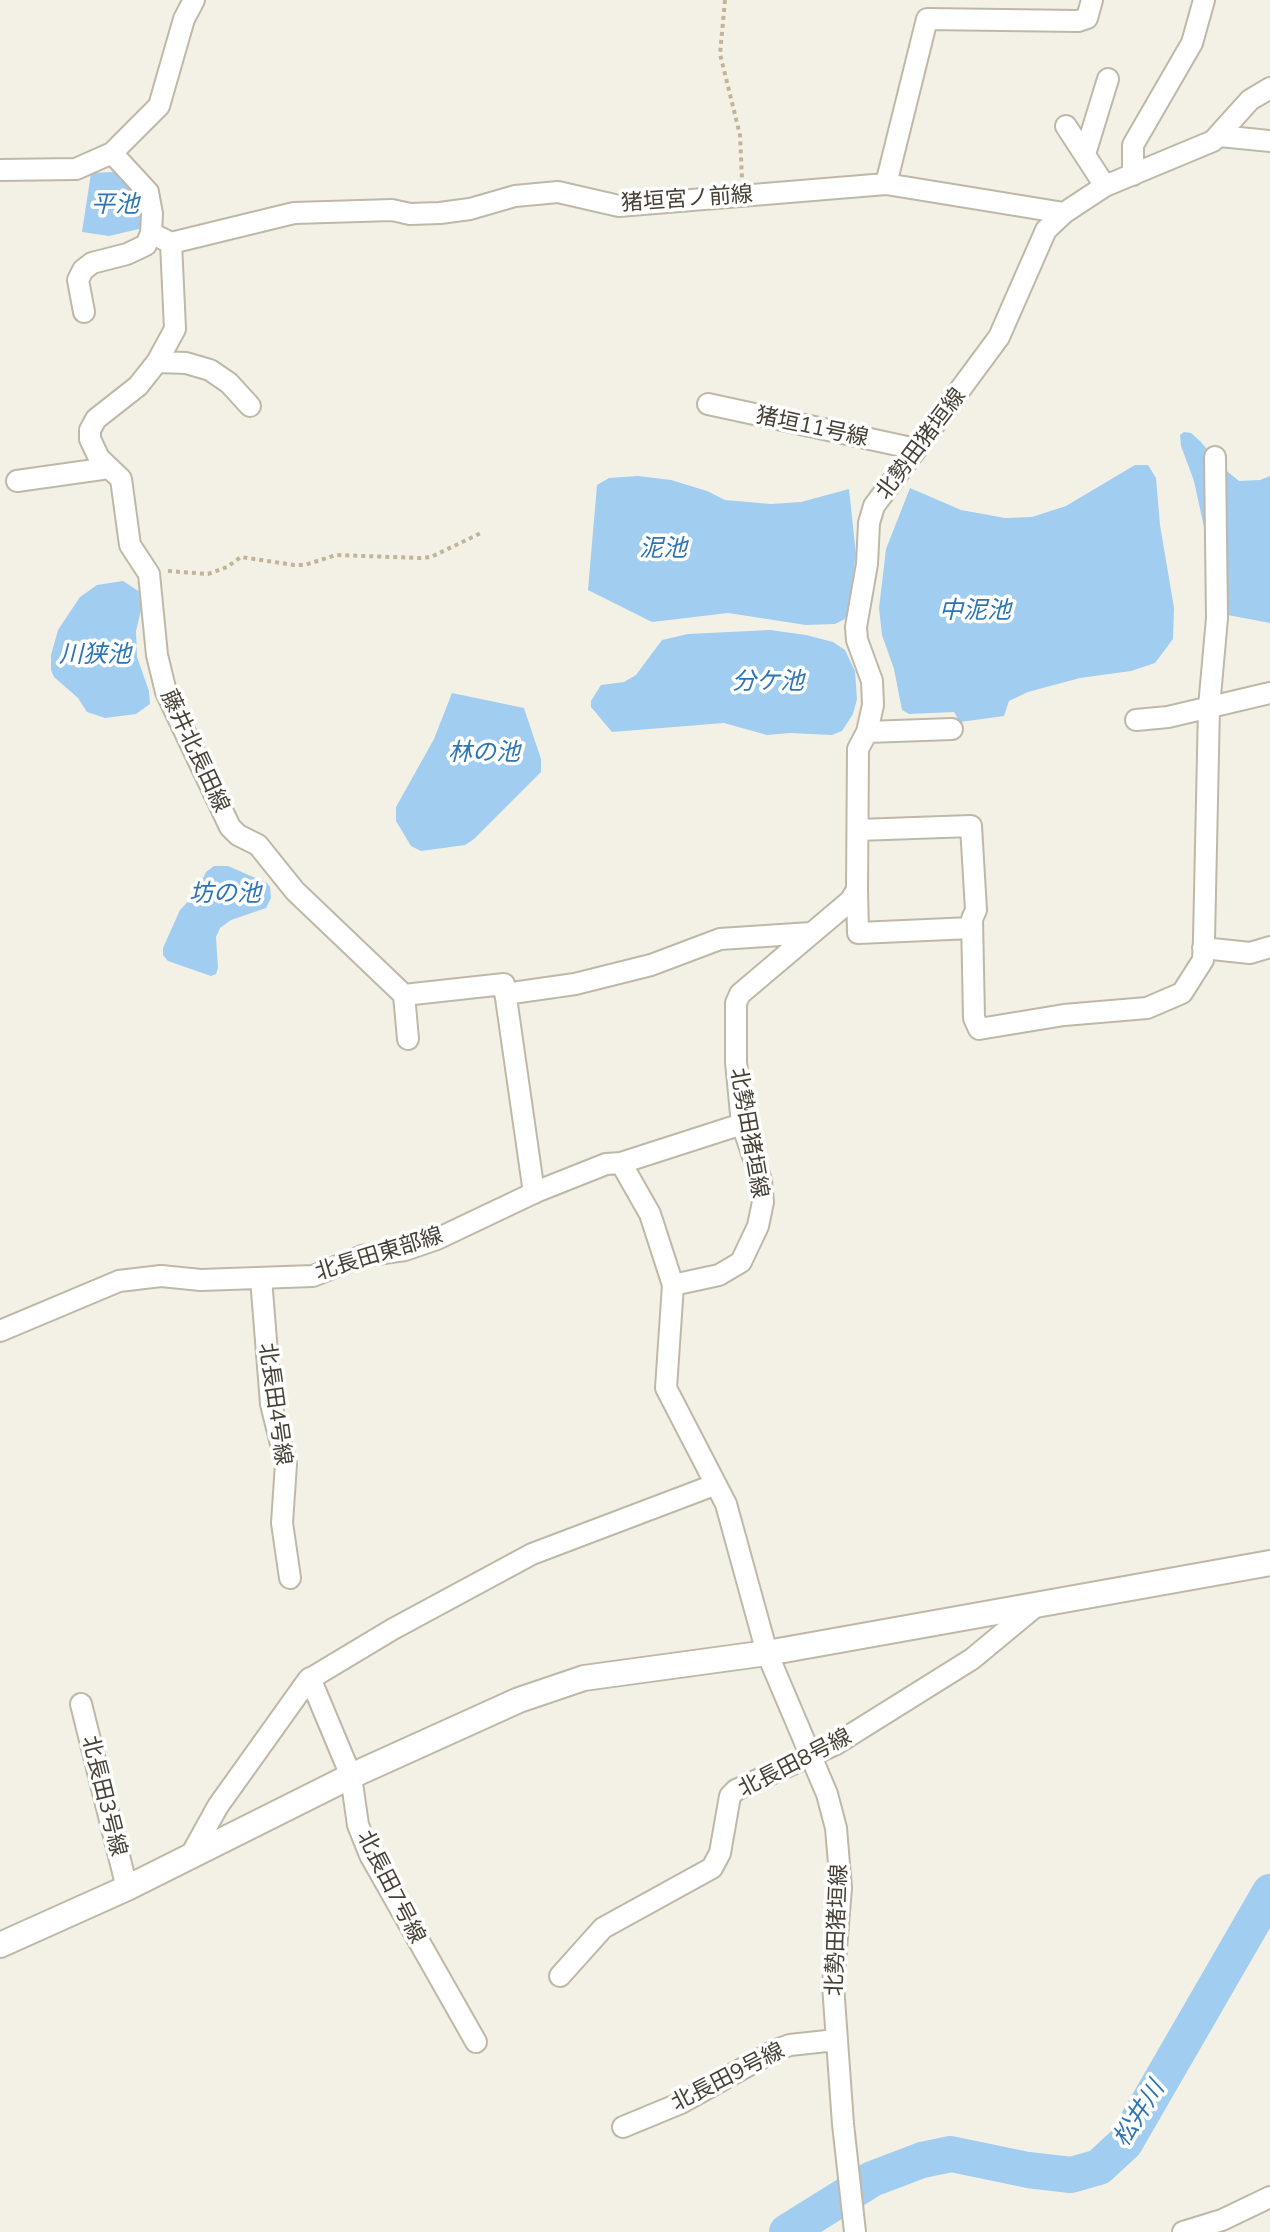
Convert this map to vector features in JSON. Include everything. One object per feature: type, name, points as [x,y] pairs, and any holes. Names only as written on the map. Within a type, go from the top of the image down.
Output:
[{"type":"street","points":[[0,170],[76,169],[112,153],[159,106],[184,19],[194,0]]},
{"type":"street","points":[[886,184],[927,19],[1078,21],[1087,18],[1092,0]]},
{"type":"street","points":[[1133,175],[1133,145],[1192,43],[1204,0]]},
{"type":"street","points":[[1085,154],[1108,79]]},
{"type":"street","name":"北勢田猪垣線","points":[[854,2228],[833,1985],[841,1862],[827,1794],[767,1653],[726,1504],[666,1388],[673,1285],[719,1275],[741,1262],[751,1244],[760,1214],[761,1180],[742,1124],[736,1062],[736,1003],[740,994],[850,901],[857,890],[858,749],[867,732],[873,705],[872,681],[857,640],[856,627],[867,564],[869,523],[874,506],[999,337],[1046,230],[1064,213],[1105,186],[1202,148],[1220,136],[1250,100],[1270,88]]},
{"type":"street","points":[[1066,126],[1105,186]]},
{"type":"street","points":[[1220,136],[1270,141]]},
{"type":"street","points":[[84,312],[78,280],[83,270],[92,263],[127,254],[146,245],[151,233],[148,192],[112,153]]},
{"type":"street","name":"猪垣宮ノ前線","points":[[171,243],[294,213],[392,210],[410,214],[440,213],[470,209],[515,196],[558,192],[619,206],[886,184],[1064,213]]},
{"type":"street","points":[[151,233],[171,243]]},
{"type":"street","name":"藤井北長田線","points":[[171,243],[175,329],[157,362],[138,386],[96,419],[90,430],[93,448],[121,479],[130,545],[149,574],[157,655],[166,692],[230,827],[238,835],[258,845],[295,891],[404,995]]},
{"type":"street","points":[[157,362],[186,363],[210,370],[229,383],[250,406]]},
{"type":"street","name":"猪垣11号線","points":[[708,404],[916,449]]},
{"type":"street","points":[[858,830],[971,826],[976,910],[972,919],[974,1018],[979,1029],[1064,1015],[1147,1008],[1182,993],[1194,979],[1203,960],[1209,707],[1217,618],[1215,457]]},
{"type":"street","points":[[17,481],[109,468]]},
{"type":"street","points":[[1136,720],[1168,717],[1270,693]]},
{"type":"street","points":[[867,732],[952,729]]},
{"type":"street","points":[[857,890],[858,933],[972,928]]},
{"type":"street","points":[[505,994],[575,984],[651,965],[720,939],[811,933]]},
{"type":"street","points":[[1203,948],[1250,953],[1270,947]]},
{"type":"street","points":[[408,1039],[404,995],[504,984],[534,1193]]},
{"type":"street","name":"北長田東部線","points":[[0,1331],[119,1281],[161,1276],[201,1280],[313,1276],[362,1256],[405,1250],[437,1239],[534,1193],[606,1164],[621,1163],[742,1124]]},
{"type":"street","points":[[621,1163],[650,1214],[673,1285]]},
{"type":"street","name":"北長田4号線","points":[[261,1278],[271,1404],[286,1464],[282,1523],[290,1578]]},
{"type":"street","points":[[192,1853],[218,1806],[310,1678],[532,1554],[714,1485]]},
{"type":"street","points":[[0,1945],[127,1888],[351,1776],[519,1700],[584,1678],[767,1653],[1270,1563]]},
{"type":"street","name":"北長田8号線","points":[[560,1976],[603,1928],[712,1868],[720,1853],[730,1796],[736,1790],[836,1744],[972,1659],[1036,1606]]},
{"type":"street","name":"北長田7号線","points":[[310,1678],[351,1776],[358,1825],[370,1855],[476,2042]]},
{"type":"street","name":"北長田3号線","points":[[81,1704],[127,1888]]},
{"type":"street","name":"北長田9号線","points":[[623,2127],[681,2103],[776,2050],[790,2045],[836,2040]]},
{"type":"street","points":[[1183,2232],[1222,2220],[1270,2197]]},
{"type":"path","points":[[725,0],[720,54],[740,135],[743,196]]},
{"type":"path","points":[[145,569],[208,574],[227,567],[241,557],[294,565],[305,565],[336,555],[431,557],[481,533]]},
{"type":"water","name":"平池","points":[[113,172],[135,183],[146,201],[143,228],[109,236],[82,232],[91,173]]},
{"type":"water","points":[[1191,433],[1200,441],[1239,481],[1270,476],[1270,623],[1212,612],[1210,555],[1194,481],[1181,446],[1180,435]]},
{"type":"water","name":"中泥池","points":[[1135,465],[1148,465],[1156,478],[1160,525],[1174,608],[1173,639],[1155,663],[1131,671],[1080,678],[1028,692],[1009,701],[1004,716],[960,722],[954,712],[909,714],[902,710],[894,669],[882,635],[879,608],[886,549],[910,488],[961,510],[1005,518],[1032,517],[1066,506]]},
{"type":"water","name":"泥池","points":[[638,476],[671,480],[725,500],[771,504],[801,502],[849,489],[856,554],[845,619],[835,624],[806,625],[728,613],[652,622],[588,590],[597,485],[609,478]]},
{"type":"water","name":"川狭池","points":[[123,581],[140,592],[143,602],[136,631],[137,657],[149,691],[150,704],[136,714],[105,718],[87,712],[78,698],[54,677],[51,655],[58,630],[80,597],[97,585]]},
{"type":"water","name":"分ケ池","points":[[770,630],[833,642],[845,650],[855,671],[857,699],[853,714],[842,731],[832,735],[767,735],[724,723],[612,732],[591,707],[591,701],[601,685],[624,682],[636,675],[662,640],[688,634]]},
{"type":"water","name":"林の池","points":[[452,693],[524,708],[541,759],[541,772],[465,845],[421,851],[411,846],[396,821],[396,807],[434,739]]},
{"type":"water","name":"坊の池","points":[[214,866],[228,866],[267,883],[271,898],[266,908],[231,920],[220,928],[216,937],[218,968],[216,974],[211,976],[168,961],[163,955],[163,948],[180,910],[196,893],[206,872]]},
{"type":"waterway","name":"松井川","points":[[787,2232],[872,2179],[922,2160],[951,2154],[1028,2170],[1071,2175],[1099,2167],[1125,2143],[1270,1892]]}]
